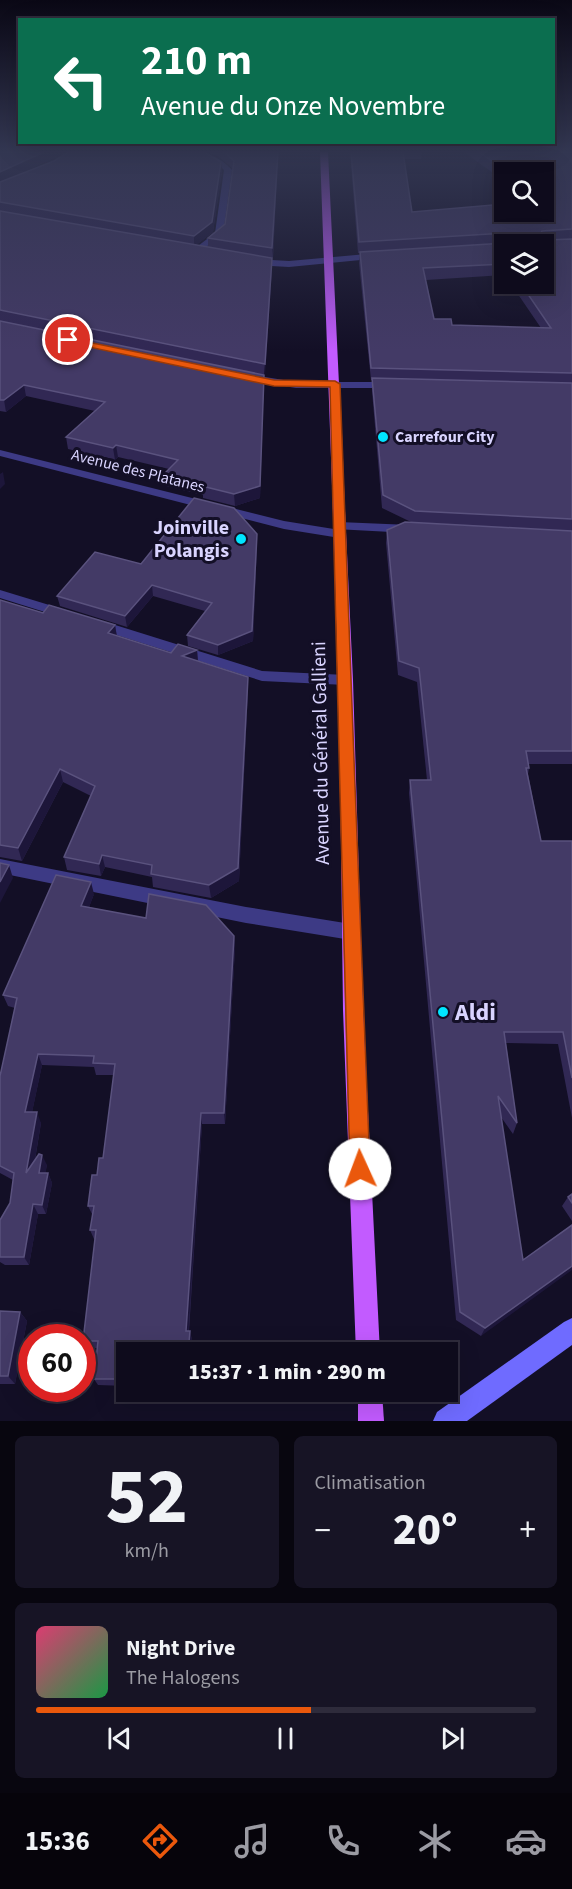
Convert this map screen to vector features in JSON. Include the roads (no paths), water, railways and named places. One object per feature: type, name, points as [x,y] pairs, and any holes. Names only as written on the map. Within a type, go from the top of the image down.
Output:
[{"type":"main road","name":"Avenue du Général Gallieni","points":[[326,218],[335,384],[346,680],[351,932],[368,1342]]},
{"type":"main road","points":[[370,1402],[371,1421]]},
{"type":"street","points":[[197,251],[219,234],[222,218]]},
{"type":"street","points":[[186,249],[209,253]]},
{"type":"street","points":[[242,260],[265,264],[384,256]]},
{"type":"street","points":[[240,376],[274,383],[407,385]]},
{"type":"street","name":"Avenue des Platanes","points":[[0,453],[284,525],[339,530],[429,530]]},
{"type":"street","points":[[0,594],[262,676],[346,680]]},
{"type":"street","points":[[0,866],[246,915],[351,932]]},
{"type":"street","points":[[446,1421],[572,1330]]},
{"type":"place","name":"Carrefour City","points":[[383,437]]},
{"type":"place","name":"Joinville Polangis","points":[[241,539]]},
{"type":"place","name":"Aldi","points":[[443,1012]]}]
